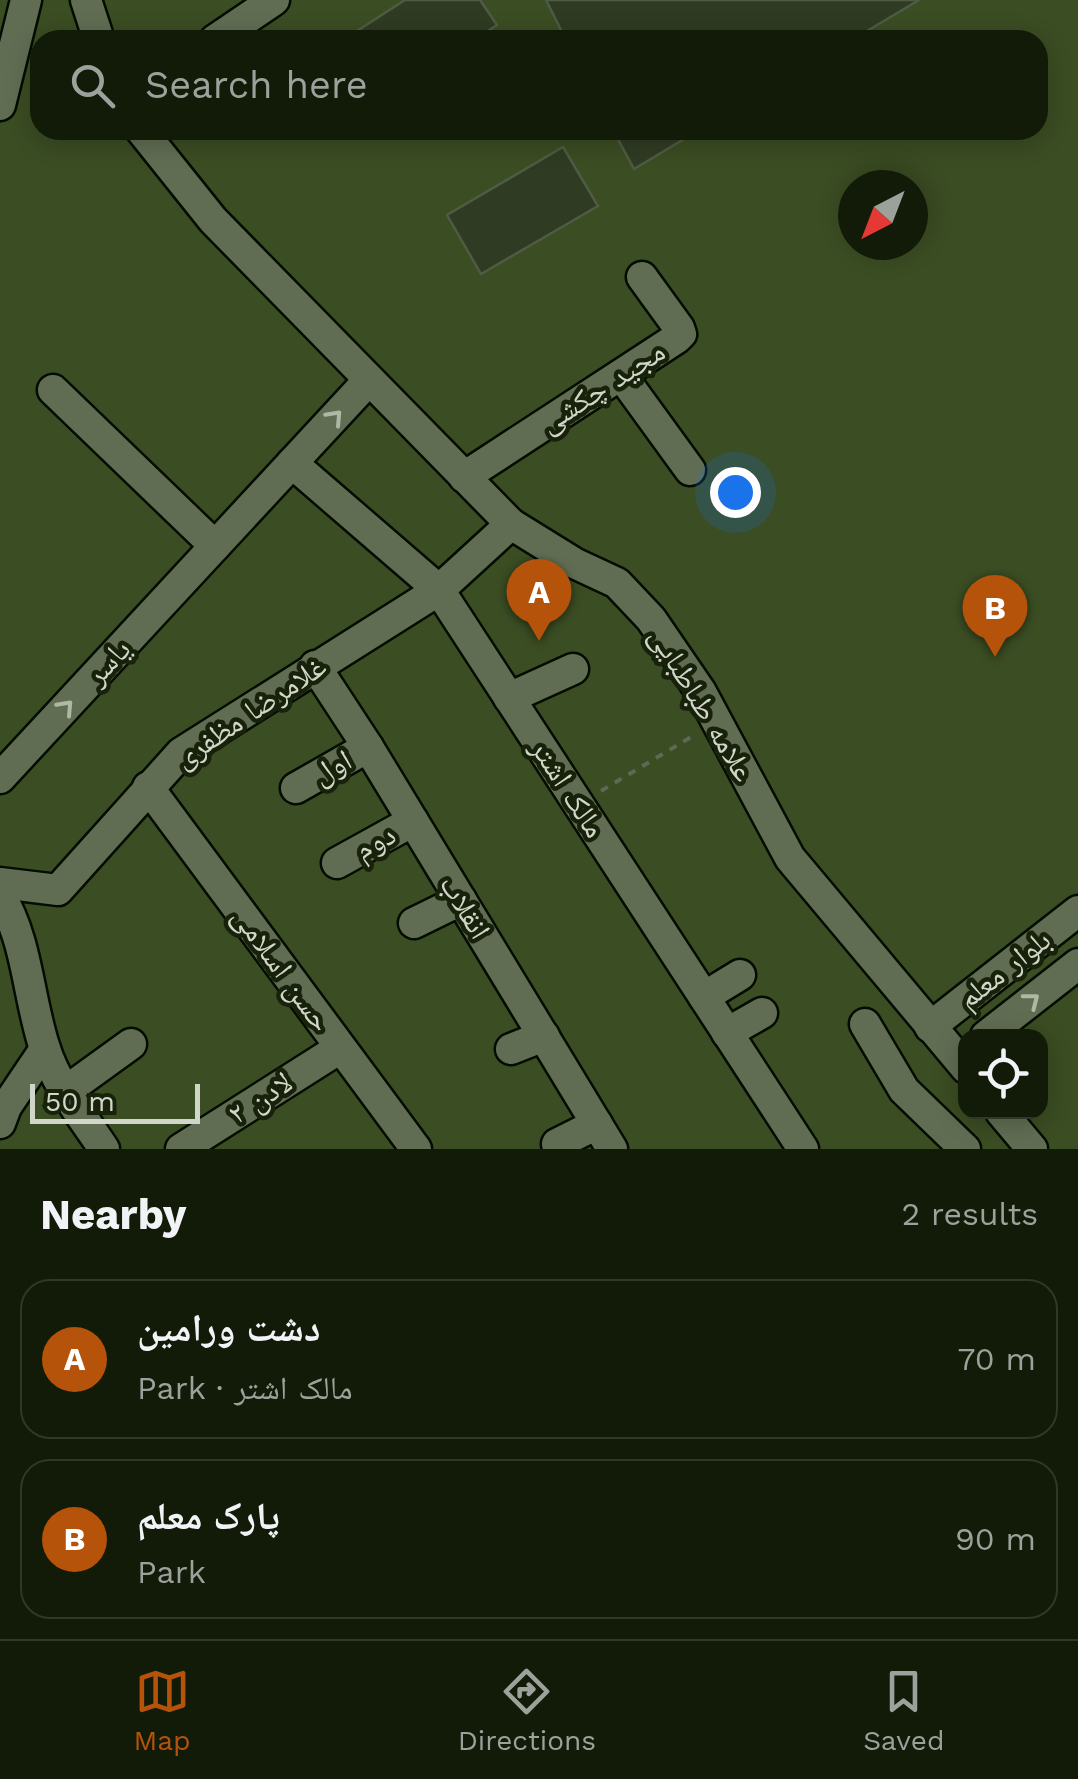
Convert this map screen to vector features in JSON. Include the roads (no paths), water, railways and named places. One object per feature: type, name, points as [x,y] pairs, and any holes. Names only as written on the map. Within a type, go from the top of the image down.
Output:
[{"type":"street","points":[[0,105],[26,0]]},
{"type":"street","points":[[86,0],[96,30]]},
{"type":"street","points":[[230,30],[274,0]]},
{"type":"street","name":"علامه طباطبایی","points":[[149,140],[213,220],[512,524],[574,563],[617,583],[651,619],[702,692],[790,858],[930,1027],[958,1055]]},
{"type":"street","name":"مجید چکشی","points":[[464,477],[680,334],[642,277]]},
{"type":"street","points":[[621,374],[690,470]]},
{"type":"street","name":"یاسر","points":[[0,778],[368,381]]},
{"type":"street","points":[[53,390],[215,546]]},
{"type":"street","name":"مالک اشتر","points":[[292,464],[440,590],[802,1149]]},
{"type":"street","name":"غلامرضا مظفری","points":[[0,882],[58,890],[181,753],[440,590],[512,524]]},
{"type":"street","name":"انقلاب","points":[[315,666],[604,1136]]},
{"type":"street","points":[[509,698],[572,669]]},
{"type":"street","name":"اول","points":[[296,788],[368,747]]},
{"type":"street","name":"حسن اسلامی","points":[[148,787],[416,1149]]},
{"type":"street","name":"دوم","points":[[338,863],[413,821]]},
{"type":"street","points":[[0,894],[26,962],[45,1048],[66,1090],[104,1149]]},
{"type":"street","points":[[414,923],[461,900]]},
{"type":"street","name":"بلوار معلم","points":[[930,1027],[1078,911]]},
{"type":"street","name":"بلوار معلم","points":[[995,1029],[1078,964]]},
{"type":"street","points":[[704,997],[740,975]]},
{"type":"street","points":[[727,1033],[762,1013]]},
{"type":"street","points":[[865,1024],[904,1090],[965,1149]]},
{"type":"street","points":[[511,1049],[544,1036]]},
{"type":"street","points":[[66,1090],[131,1044]]},
{"type":"street","points":[[0,1123],[6,1107],[45,1048]]},
{"type":"street","name":"لادن ۲","points":[[181,1149],[340,1048]]},
{"type":"street","points":[[976,1149],[1005,1119]]},
{"type":"street","points":[[1007,1119],[1032,1149]]},
{"type":"street","points":[[557,1144],[604,1136]]},
{"type":"place","name":"دشت ورامین","points":[[539,641]]},
{"type":"place","name":"پارک معلم","points":[[995,657]]}]
